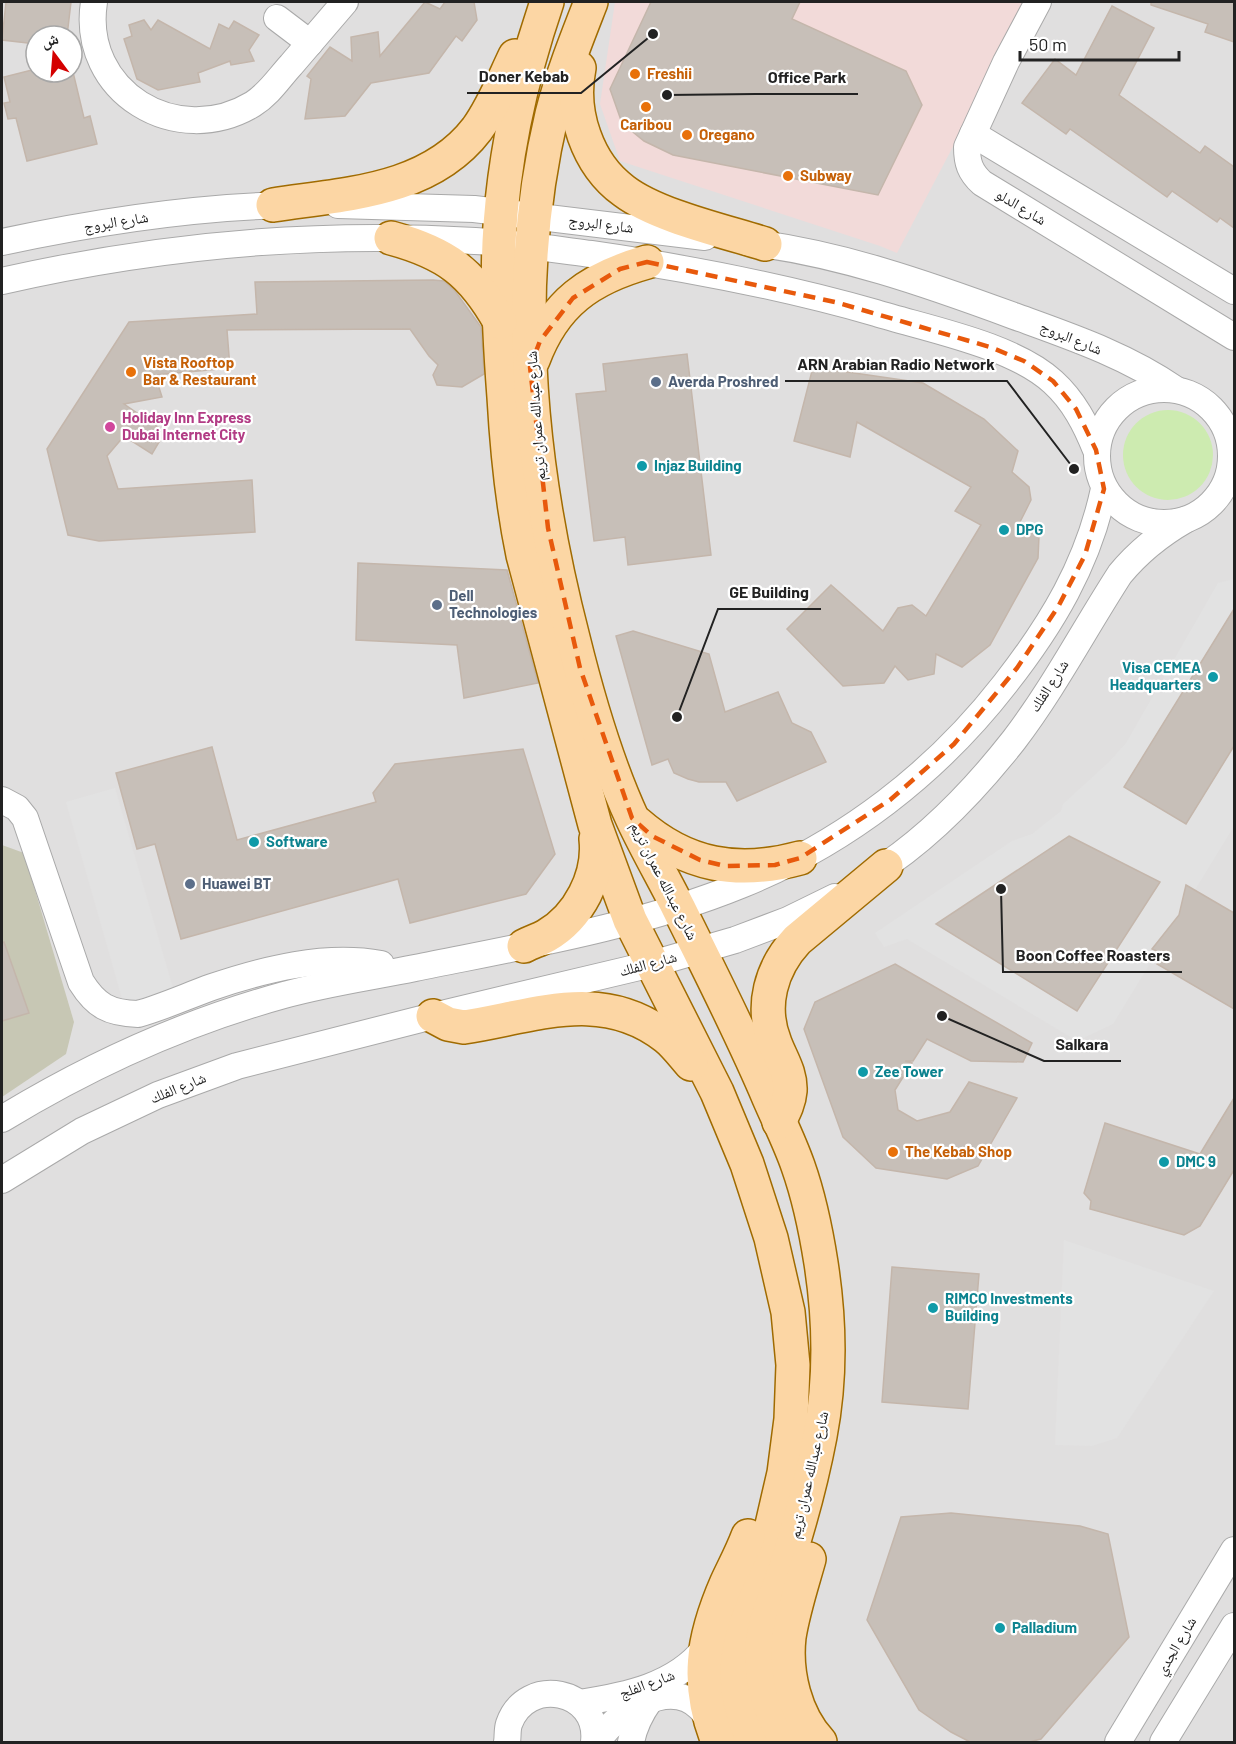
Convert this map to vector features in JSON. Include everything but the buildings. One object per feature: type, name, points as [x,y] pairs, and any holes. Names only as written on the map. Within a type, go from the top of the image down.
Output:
[{"type":"main road","name":"شارع عبدالله عمران تريم","points":[[547,2],[514,117],[500,228],[500,322],[508,452],[516,521],[595,825],[630,920],[717,1092],[747,1164],[771,1238],[788,1312],[794,1365],[791,1419],[784,1473],[772,1525],[742,1611],[732,1649],[733,1686],[743,1723],[753,1743]]},
{"type":"main road","points":[[273,205],[398,183],[429,170],[456,152],[476,130],[492,107],[515,57],[547,2]]},
{"type":"main road","name":"شارع عبدالله عمران تريم","points":[[592,2],[567,64],[552,114],[534,231],[530,367],[536,448],[548,528],[580,668],[595,719],[632,818],[751,1054],[798,1166],[815,1231],[821,1263],[828,1331],[826,1401],[806,1500],[765,1625],[762,1657],[765,1689],[774,1720],[787,1743]]},
{"type":"main road","points":[[592,2],[576,81],[577,110],[584,138],[597,163],[623,190],[656,209],[765,244]]},
{"type":"main road","points":[[391,238],[444,258],[467,276],[486,297],[500,322]]},
{"type":"main road","points":[[530,367],[544,334],[554,318],[573,298],[595,282],[620,269],[647,262]]},
{"type":"main road","points":[[632,818],[652,836],[675,850],[700,860],[725,866],[775,865],[800,858]]},
{"type":"main road","points":[[524,945],[547,936],[567,920],[581,902],[593,877],[597,851],[595,825]]},
{"type":"main road","points":[[779,1122],[787,1107],[790,1091],[789,1075],[775,1043],[768,1012],[771,980],[786,952],[797,940],[886,866]]},
{"type":"main road","points":[[433,1016],[448,1024],[464,1027],[566,1008],[593,1008],[619,1012],[644,1022],[667,1038],[717,1092]]},
{"type":"main road","points":[[715,1733],[705,1698],[703,1680],[705,1648],[726,1584],[762,1499],[773,1451],[780,1389],[785,1376],[794,1365]]},
{"type":"main road","points":[[820,1436],[827,1452],[829,1469],[827,1486],[789,1636],[789,1663],[792,1689],[802,1714],[820,1743]]},
{"type":"street","points":[[94,2],[92,24],[96,44],[102,62],[113,80],[142,106],[160,115],[179,120],[199,121],[219,119],[238,112],[270,90],[345,2]]},
{"type":"street","name":"شارع الدلو","points":[[1038,2],[1006,62],[967,147],[967,161],[972,174],[982,183],[1234,337]]},
{"type":"street","points":[[277,18],[310,42]]},
{"type":"street","points":[[973,134],[1234,291]]},
{"type":"street","name":"شارع البروج","points":[[2,242],[49,232],[161,215],[273,205],[326,204],[474,209],[500,228]]},
{"type":"street","name":"شارع البروج","points":[[2,281],[131,256],[218,246],[304,240],[391,238],[500,228],[765,244],[852,262],[927,284],[1114,355],[1135,364],[1175,389]]},
{"type":"street","name":"شارع البروج","points":[[534,231],[647,262],[762,284],[835,302],[990,347],[1023,361],[1053,381],[1076,409],[1088,429],[1096,450]]},
{"type":"street","points":[[1234,417],[1188,392],[1175,389],[1153,389],[1131,397],[1114,410],[1101,429],[1096,450],[1097,470],[1104,489],[1119,507],[1138,519],[1162,524],[1234,504]]},
{"type":"street","points":[[1195,515],[1221,492],[1230,470],[1231,447],[1224,424],[1210,406]]},
{"type":"street","points":[[2,1119],[31,1101],[85,1074],[175,1033],[220,1016],[294,993],[347,980],[524,945],[678,907],[741,885],[800,858],[846,831],[890,801],[954,744],[987,707],[1023,660],[1073,582],[1095,528],[1104,489]]},
{"type":"street","name":"شارع الفلك","points":[[2,1180],[82,1131],[187,1083],[237,1066],[652,964],[735,940],[788,920],[838,895],[886,866],[929,831],[974,786],[1014,739],[1120,574],[1152,541],[1195,515]]},
{"type":"street","points":[[2,800],[17,808],[25,818],[74,964],[90,997],[120,1014],[146,1012],[241,978],[291,966],[332,962],[373,962],[411,969]]},
{"type":"street","name":"شارع الجدي","points":[[1118,1743],[1234,1550]]},
{"type":"street","points":[[1163,1743],[1234,1626]]},
{"type":"street","points":[[1176,1721],[1156,1709],[1154,1699],[1186,1647],[1190,1634],[1188,1627]]},
{"type":"street","name":"شارع الفلج","points":[[579,1703],[621,1695],[671,1677],[690,1665],[705,1648]]},
{"type":"street","points":[[507,1743],[508,1725],[517,1708],[532,1697],[551,1693],[566,1696],[579,1703],[593,1723],[595,1743]]},
{"type":"street","name":"شارع الفلج","points":[[595,1743],[618,1717],[633,1707],[650,1700],[676,1697],[700,1708],[715,1733]]},
{"type":"street","points":[[631,1743],[640,1714],[650,1700]]},
{"type":"highlighted area","points":[[647,262],[835,302],[990,347],[1024,361],[1053,381],[1076,409],[1096,450],[1104,489],[1085,555],[1058,607],[1017,668],[954,744],[890,800],[800,858],[775,865],[725,866],[700,860],[652,836],[632,818],[580,668],[548,528],[530,367],[540,341],[573,298],[620,269]]},
{"type":"shaded area","points":[[2,2],[1234,2],[1234,1742],[2,1742]]},
{"type":"shaded area","points":[[615,2],[1029,2],[897,253],[620,161],[600,104]]},
{"type":"shaded area","points":[[1234,579],[1234,826],[1113,1024],[1077,1041],[907,939],[884,947],[875,933],[1012,841],[1032,834],[1061,811],[1063,804],[1109,762],[1126,743],[1218,583]]},
{"type":"shaded area","points":[[115,788],[177,1002],[127,1016],[66,802]]},
{"type":"shaded area","points":[[2,845],[24,853],[74,1022],[66,1054],[2,1097]]},
{"type":"shaded area","points":[[1064,1240],[1214,1291],[1117,1438],[1092,1446],[1055,1445]]},
{"type":"green space","points":[[1168,410],[1185,414],[1200,423],[1209,438],[1213,455],[1209,472],[1200,487],[1185,496],[1168,500],[1151,496],[1136,487],[1127,472],[1123,455],[1127,438],[1136,423],[1151,414]]},
{"type":"place","name":"Doner Kebab","points":[[653,34]]},
{"type":"place","name":"Freshii","points":[[635,74]]},
{"type":"place","name":"Office Park","points":[[667,95]]},
{"type":"place","name":"Caribou","points":[[646,107]]},
{"type":"place","name":"Oregano","points":[[687,135]]},
{"type":"place","name":"Subway","points":[[788,176]]},
{"type":"place","name":"Vista Rooftop Bar & Restaurant","points":[[131,372]]},
{"type":"place","name":"Averda Proshred","points":[[656,382]]},
{"type":"place","name":"Holiday Inn Express Dubai Internet City","points":[[110,427]]},
{"type":"place","name":"Injaz Building","points":[[642,466]]},
{"type":"place","name":"ARN Arabian Radio Network","points":[[1074,469]]},
{"type":"place","name":"DPG","points":[[1004,530]]},
{"type":"place","name":"Dell Technologies","points":[[437,605]]},
{"type":"place","name":"Visa CEMEA Headquarters","points":[[1213,677]]},
{"type":"place","name":"GE Building","points":[[677,717]]},
{"type":"place","name":"Software","points":[[254,842]]},
{"type":"place","name":"Huawei BT","points":[[190,884]]},
{"type":"place","name":"Boon Coffee Roasters","points":[[1001,889]]},
{"type":"place","name":"Salkara","points":[[942,1016]]},
{"type":"place","name":"Zee Tower","points":[[863,1072]]},
{"type":"place","name":"The Kebab Shop","points":[[893,1152]]},
{"type":"place","name":"DMC 9","points":[[1164,1162]]},
{"type":"place","name":"RIMCO Investments Building","points":[[933,1308]]},
{"type":"place","name":"Palladium","points":[[1000,1628]]}]
